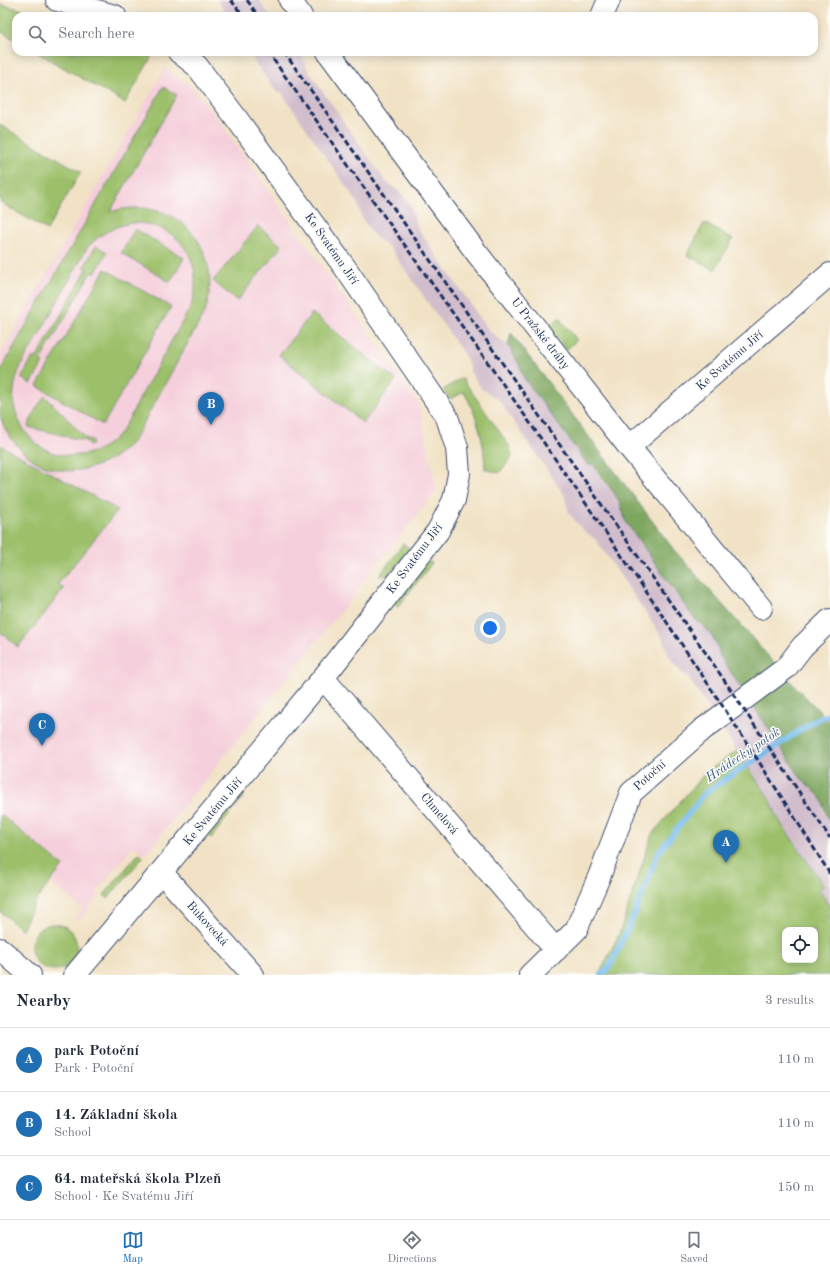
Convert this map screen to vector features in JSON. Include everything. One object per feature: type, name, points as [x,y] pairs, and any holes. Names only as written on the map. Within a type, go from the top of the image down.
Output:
[{"type":"street","points":[[57,0],[100,12]]},
{"type":"street","points":[[604,12],[608,0]]},
{"type":"street","name":"Ke Svatému Jiří","points":[[76,975],[162,874],[323,678],[438,531],[454,500],[458,474],[457,448],[446,418],[346,269],[202,72],[184,56]]},
{"type":"street","name":"U Pražské dráhy","points":[[331,56],[476,252],[629,447],[761,608]]},
{"type":"street","name":"Ke Svatému Jiří","points":[[629,447],[830,274]]},
{"type":"street","name":"Potoční","points":[[530,975],[576,930],[599,877],[631,793],[702,730],[786,668],[802,647],[830,620]]},
{"type":"street","name":"Chmelová","points":[[323,678],[556,950]]},
{"type":"street","name":"Bukovecká","points":[[162,874],[253,975]]},
{"type":"street","points":[[0,949],[30,975]]},
{"type":"shaded area","points":[[217,0],[259,0],[267,12],[226,12]]},
{"type":"shaded area","points":[[252,56],[302,56],[309,72],[386,182],[401,193],[411,207],[418,229],[490,332],[508,345],[519,364],[524,378],[588,465],[592,464],[602,480],[610,488],[620,503],[626,522],[693,617],[707,629],[718,645],[720,656],[803,781],[812,788],[822,802],[825,814],[830,821],[830,908],[819,889],[824,886],[794,840],[785,830],[776,815],[772,803],[689,679],[680,671],[669,656],[662,637],[596,540],[581,528],[569,513],[564,494],[498,399],[482,389],[470,372],[467,359],[390,248],[374,236],[363,220],[357,202],[281,92],[278,94],[255,63]]},
{"type":"shaded area","points":[[165,68],[192,88],[217,118],[419,404],[436,491],[355,592],[356,593],[145,854],[133,846],[96,892],[99,895],[79,921],[75,918],[83,909],[50,882],[63,865],[0,814],[0,632],[18,646],[64,589],[58,584],[118,510],[0,445],[0,355]]},
{"type":"green space","points":[[0,4],[31,12],[12,12],[12,38],[0,31]]},
{"type":"green space","points":[[43,56],[150,56],[151,58],[125,103]]},
{"type":"green space","points":[[163,87],[177,95],[110,212],[134,208],[156,210],[175,218],[190,230],[202,247],[208,267],[210,289],[205,312],[134,440],[122,452],[108,461],[93,467],[78,470],[62,470],[47,467],[32,459],[19,448],[7,432],[0,414],[0,371]],"holes":[[[130,223],[147,224],[162,229],[174,237],[184,247],[191,259],[195,273],[195,289],[191,306],[129,419],[114,439],[102,448],[87,454],[65,455],[46,450],[29,436],[17,417],[14,406],[15,384],[22,365],[87,248],[102,235],[118,227]]]},
{"type":"green space","points":[[0,125],[81,172],[47,230],[0,202]]},
{"type":"green space","points":[[704,223],[733,239],[715,270],[687,255]]},
{"type":"green space","points":[[258,226],[282,246],[237,301],[213,281]]},
{"type":"green space","points":[[135,229],[184,258],[170,282],[121,253]]},
{"type":"green space","points":[[96,246],[107,252],[95,274],[91,272],[40,361],[43,363],[31,384],[21,378],[33,357],[36,359],[87,269],[84,267]]},
{"type":"green space","points":[[105,269],[171,307],[103,425],[37,386]]},
{"type":"green space","points":[[312,313],[396,380],[363,423],[279,355]]},
{"type":"green space","points":[[559,318],[577,340],[566,350],[548,327]]},
{"type":"green space","points":[[511,333],[674,550],[794,685],[830,722],[830,821],[819,797],[803,781],[720,656],[714,639],[693,617],[626,522],[620,503],[614,493],[593,464],[588,465],[524,378],[519,364],[508,345]]},
{"type":"green space","points":[[462,378],[510,447],[512,457],[499,473],[485,469],[482,438],[477,420],[464,392],[450,399],[443,390]]},
{"type":"green space","points":[[45,396],[87,439],[92,440],[92,445],[89,445],[86,441],[28,427],[35,410]]},
{"type":"green space","points":[[0,445],[118,510],[58,584],[64,589],[18,647],[0,632]]},
{"type":"green space","points":[[403,544],[411,549],[389,575],[379,576]]},
{"type":"green space","points":[[425,558],[432,563],[398,607],[391,602]]},
{"type":"green space","points":[[737,751],[772,803],[776,815],[785,830],[824,886],[819,889],[830,908],[830,975],[599,975],[620,932],[652,834],[706,772]]},
{"type":"green space","points":[[237,790],[244,796],[211,838],[205,832]]},
{"type":"green space","points":[[0,814],[63,866],[35,902],[22,930],[0,911]]},
{"type":"green space","points":[[139,853],[143,857],[108,898],[104,895]]},
{"type":"green space","points":[[49,924],[59,924],[67,928],[73,934],[77,942],[77,952],[73,960],[67,966],[59,970],[49,970],[41,966],[35,960],[31,952],[31,942],[35,934],[41,928]]},
{"type":"waterway","name":"Hrádecký potok","points":[[602,975],[610,966],[633,917],[658,853],[706,792],[819,718],[830,715]]},
{"type":"railway","points":[[231,0],[240,12]]},
{"type":"railway","points":[[247,0],[255,12]]},
{"type":"railway","points":[[271,56],[484,357],[626,561],[763,769],[830,874]]},
{"type":"railway","points":[[287,56],[712,662],[830,838]]},
{"type":"place","name":"14. Základní škola","points":[[211,425]]},
{"type":"place","name":"64. mateřská škola Plzeň","points":[[42,746]]},
{"type":"place","name":"park Potoční","points":[[726,863]]}]
